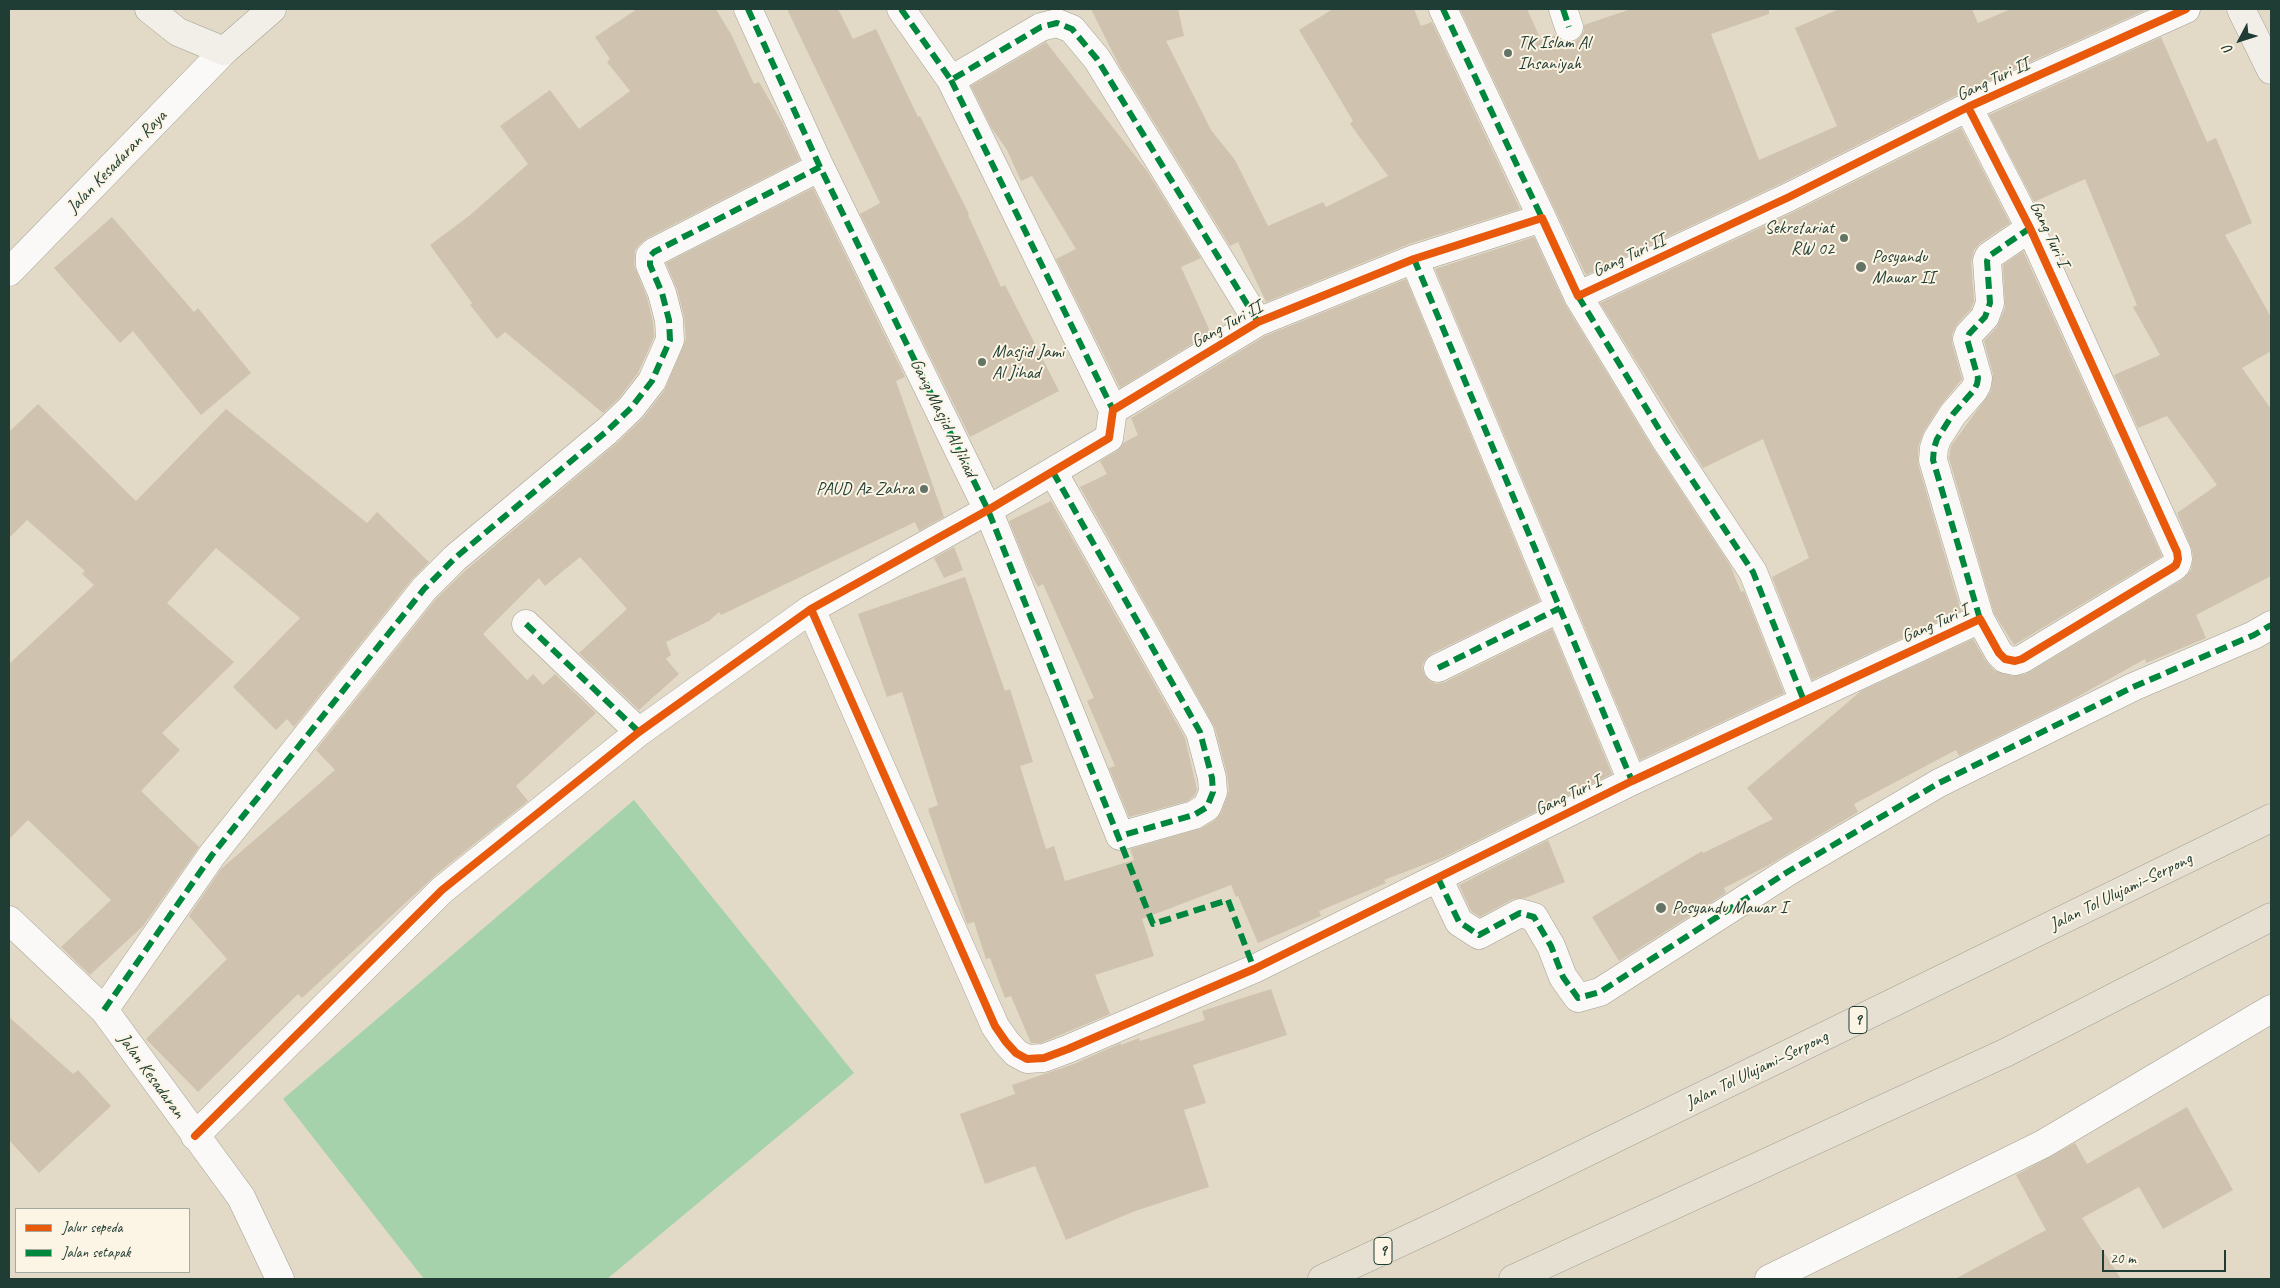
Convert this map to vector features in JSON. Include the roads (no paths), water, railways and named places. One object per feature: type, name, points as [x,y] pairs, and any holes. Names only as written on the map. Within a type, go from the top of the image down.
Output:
[{"type":"highway","name":"Jalan Tol Ulujami–Serpong","points":[[1322,1279],[1444,1222],[2271,818]]},
{"type":"highway","points":[[1514,1279],[1998,1056],[2271,917]]},
{"type":"street","points":[[149,9],[178,32],[224,51],[272,9]]},
{"type":"street","name":"Gang Masjid Al Jihad","points":[[748,9],[820,167],[988,510],[1120,836],[1194,815],[1207,807],[1213,792],[1212,778],[1200,732],[1053,472]]},
{"type":"street","points":[[195,1136],[442,890],[639,732],[812,609],[988,510],[1109,438],[1113,410],[951,80],[901,9]]},
{"type":"street","points":[[1444,9],[1542,218]]},
{"type":"street","name":"Gang Turi II","points":[[1113,410],[1258,322],[1414,259],[1542,218],[1578,296],[1790,197],[1968,107],[2186,9]]},
{"type":"street","points":[[2241,9],[2271,70]]},
{"type":"street","points":[[951,80],[1041,27],[1057,23],[1072,29],[1097,59],[1258,322]]},
{"type":"street","name":"Jalan Kesadaran Raya","points":[[9,272],[224,51]]},
{"type":"street","name":"Gang Turi I","points":[[812,609],[995,1026],[1016,1053],[1027,1059],[1044,1058],[1254,969],[1632,781],[1980,618],[1999,653],[2005,659],[2015,661],[2022,659],[2172,568],[2176,565],[2178,559],[2177,552],[2030,228],[1968,107]]},
{"type":"street","points":[[104,1010],[212,855],[424,589],[474,542],[607,431],[631,408],[652,381],[670,340],[662,293],[650,265],[650,256],[654,252],[820,167]]},
{"type":"street","points":[[1980,618],[1933,460],[1934,448],[1937,439],[1953,414],[1977,384],[1978,378],[1967,339],[1969,334],[1985,317],[1990,303],[1988,256],[2030,228]]},
{"type":"street","points":[[1414,259],[1632,781]]},
{"type":"street","points":[[1578,296],[1665,439],[1753,572],[1804,701]]},
{"type":"street","points":[[1438,668],[1560,608]]},
{"type":"street","points":[[526,624],[639,732]]},
{"type":"street","points":[[1438,878],[1459,922],[1479,935],[1520,912],[1534,917],[1551,946],[1563,977],[1578,998],[1600,992],[1789,870],[1939,783],[2133,687],[2254,635],[2271,625]]},
{"type":"street","name":"Jalan Kesadaran","points":[[9,920],[104,1010],[241,1197],[280,1279]]},
{"type":"street","points":[[1769,1279],[2043,1144],[2271,1009]]},
{"type":"place","name":"TK Islam Al Ihsaniyah","points":[[1508,53]]},
{"type":"place","name":"Sekretariat RW 02","points":[[1844,238]]},
{"type":"place","name":"Posyandu Mawar II","points":[[1861,267]]},
{"type":"place","name":"Masjid Jami Al Jihad","points":[[982,362]]},
{"type":"place","name":"PAUD Az Zahra","points":[[924,489]]},
{"type":"place","name":"Posyandu Mawar I","points":[[1661,908]]}]
